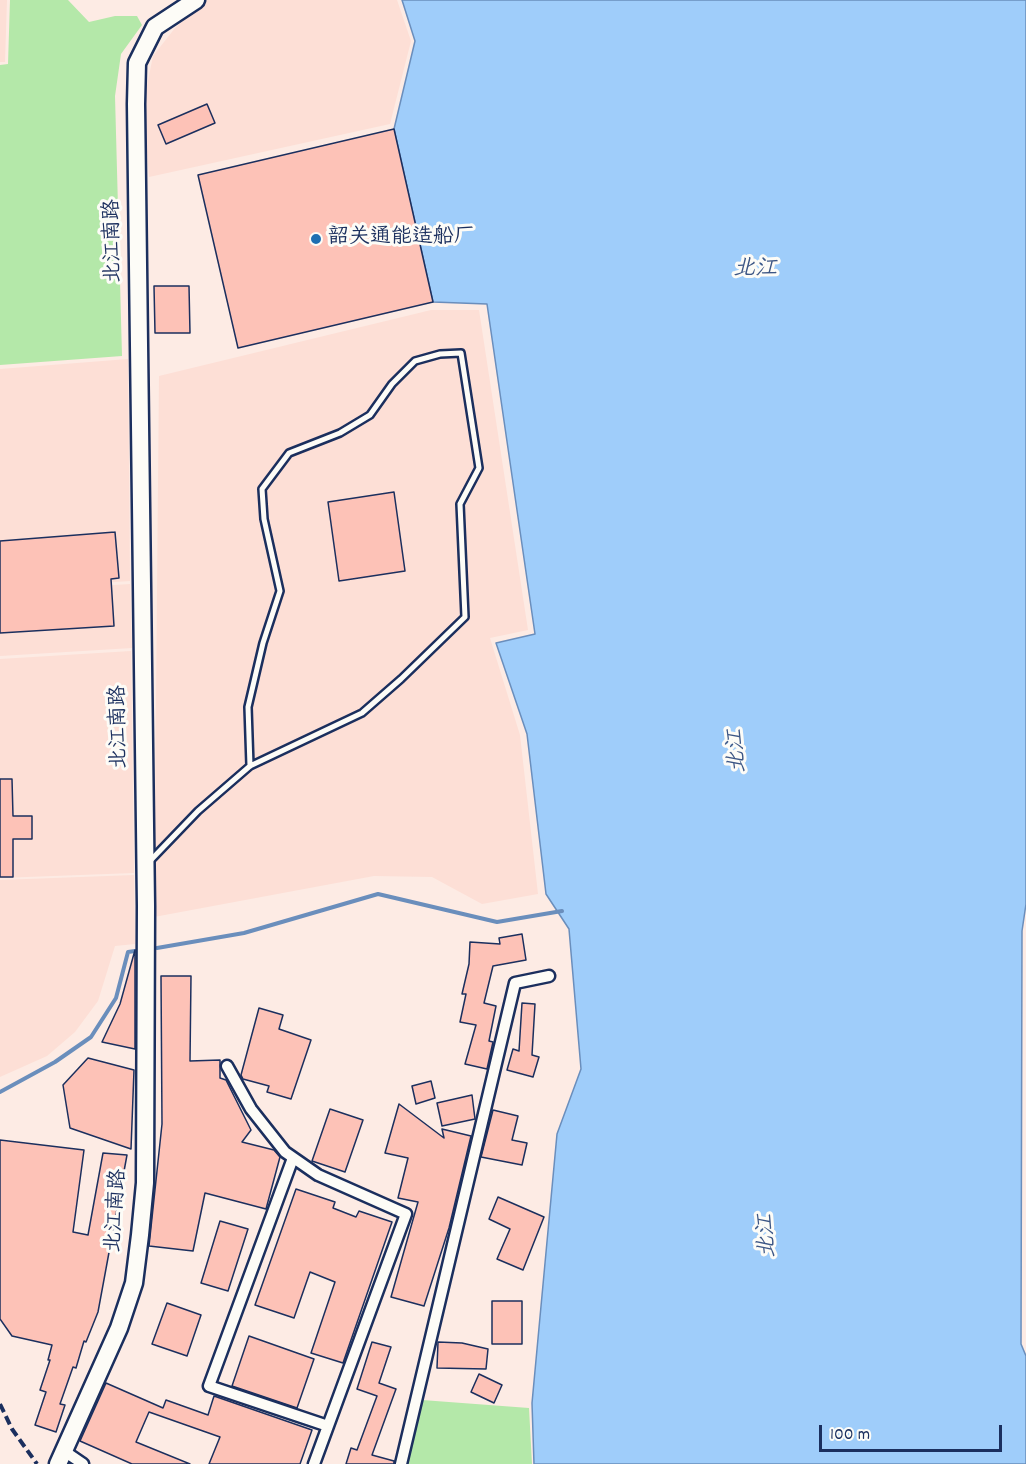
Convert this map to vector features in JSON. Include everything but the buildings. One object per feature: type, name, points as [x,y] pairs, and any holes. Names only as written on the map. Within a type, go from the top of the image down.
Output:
[{"type":"street","name":"北江南路","points":[[61,1458],[119,1329],[135,1273],[145,1183],[145,866],[137,63],[155,27],[196,0]]},
{"type":"street","points":[[400,1464],[515,984],[549,976]]},
{"type":"street","points":[[227,1066],[251,1109],[285,1152],[318,1175],[405,1214],[314,1464]]},
{"type":"street","points":[[293,1158],[209,1386],[328,1426]]},
{"type":"street","points":[[61,1458],[83,1464]]},
{"type":"lane","points":[[145,866],[198,811],[250,766],[362,713],[465,617],[460,504],[479,468],[461,353],[440,354],[415,361],[392,384],[370,415],[340,433],[290,453],[262,489],[264,519],[280,591],[263,643],[248,707],[250,766]]},
{"type":"shaded area","points":[[0,0],[7,0],[5,62],[0,62]]},
{"type":"shaded area","points":[[207,0],[397,0],[411,41],[390,124],[149,177],[143,105],[153,56],[175,28]]},
{"type":"shaded area","points":[[431,310],[479,310],[528,630],[490,638],[520,735],[538,894],[482,904],[432,877],[374,876],[154,917],[159,376]]},
{"type":"shaded area","points":[[128,359],[130,581],[0,590],[0,369]]},
{"type":"shaded area","points":[[130,584],[132,648],[0,656],[0,592]]},
{"type":"shaded area","points":[[131,651],[134,873],[0,878],[0,659]]},
{"type":"shaded area","points":[[134,875],[135,944],[115,946],[98,1001],[75,1032],[47,1056],[0,1077],[0,880]]},
{"type":"green space","points":[[10,0],[68,0],[89,22],[115,16],[137,16],[142,25],[121,54],[115,96],[122,356],[0,365],[0,65],[8,64]]},
{"type":"green space","points":[[422,1400],[529,1408],[532,1464],[406,1464]]},
{"type":"water","name":"北江","points":[[402,0],[1026,0],[1026,904],[1022,931],[1021,1344],[1026,1356],[1026,1464],[534,1464],[532,1403],[557,1134],[581,1069],[569,929],[546,894],[527,734],[496,643],[535,634],[487,304],[433,302],[394,129],[415,41]]},
{"type":"waterway","points":[[157,948],[244,933],[378,894],[497,922],[562,911]]},
{"type":"waterway","points":[[0,1092],[55,1062],[91,1037],[116,998],[128,952],[135,951]]},
{"type":"railway","points":[[0,1404],[12,1429],[37,1464]]},
{"type":"place","name":"韶关通能造船厂","points":[[316,239]]}]
